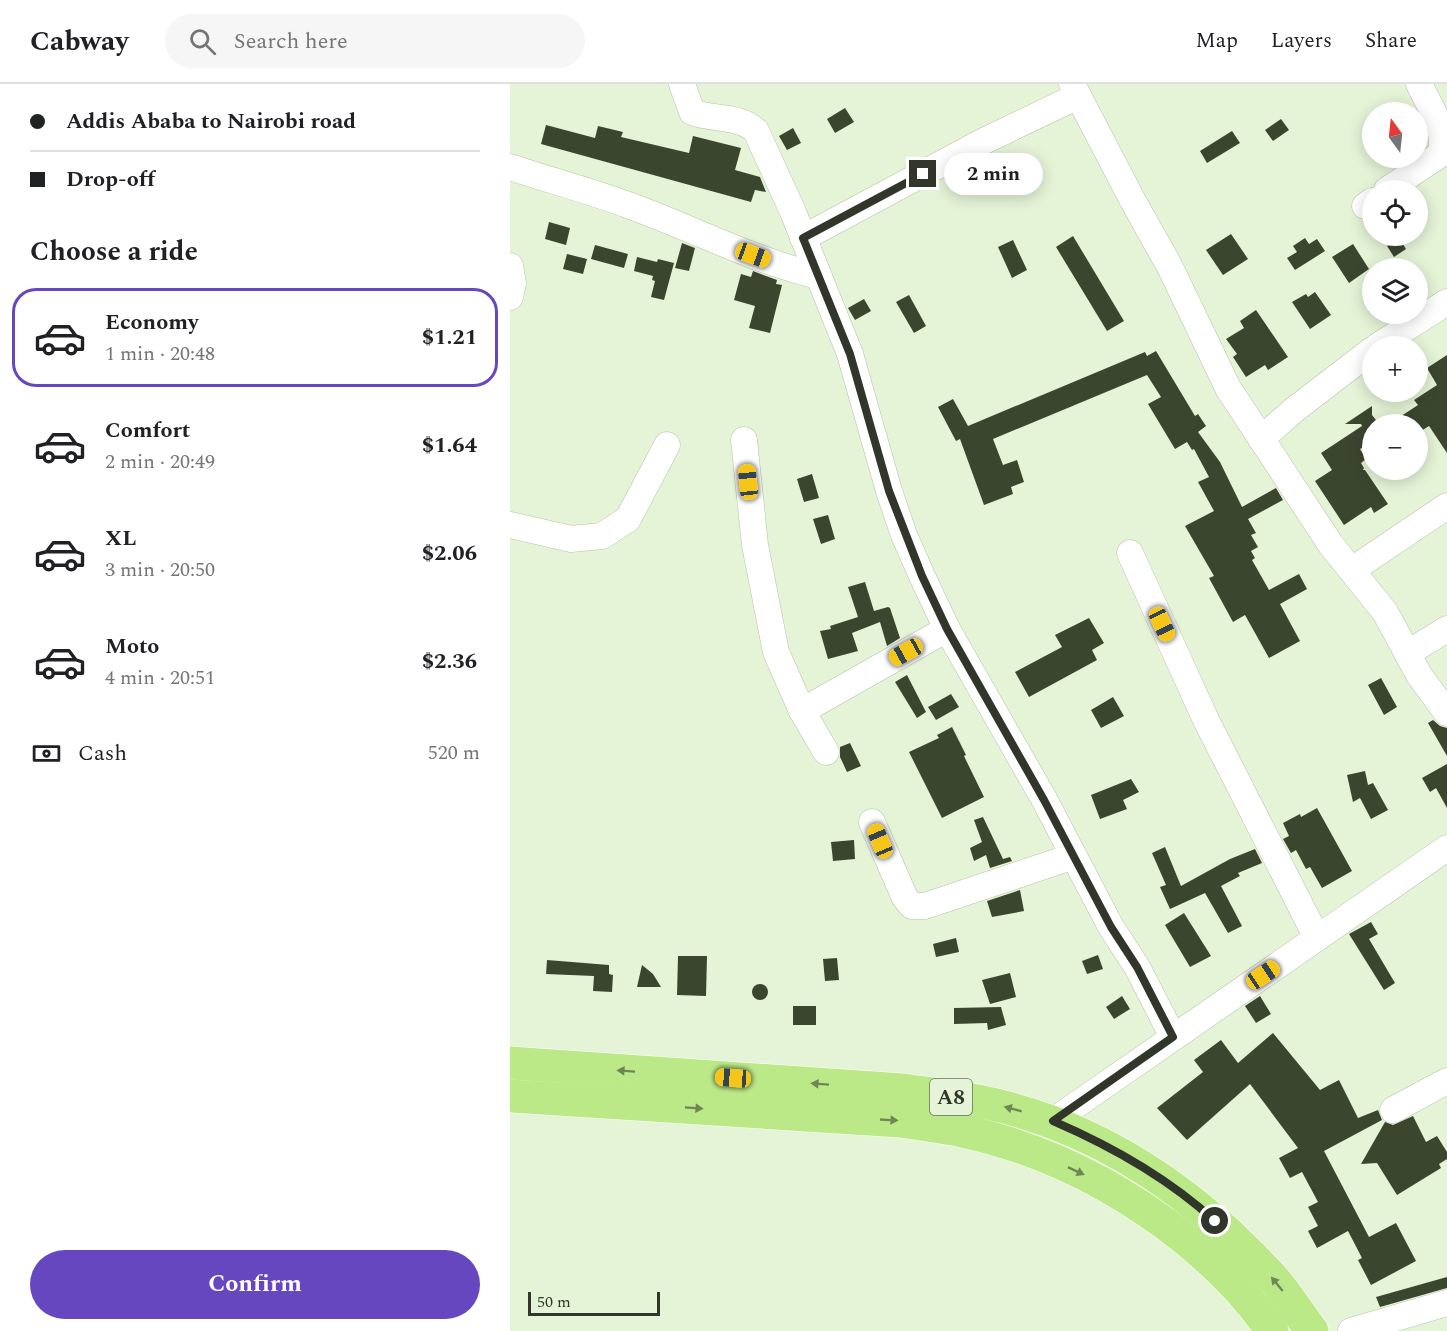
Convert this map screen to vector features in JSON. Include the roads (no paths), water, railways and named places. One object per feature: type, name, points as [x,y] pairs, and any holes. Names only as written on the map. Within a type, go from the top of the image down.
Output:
[{"type":"highway","name":"A8","points":[[510,1063],[903,1090],[967,1098],[1053,1121],[1127,1158],[1201,1208],[1276,1282],[1312,1331]]},
{"type":"highway","name":"A8","points":[[510,1096],[900,1121],[962,1131],[992,1139],[1060,1163],[1111,1187],[1152,1213],[1234,1282],[1272,1331]]},
{"type":"street","points":[[682,84],[692,112],[702,116],[749,124],[756,131],[850,354],[904,535],[947,629],[1074,856],[1111,927],[1137,967],[1173,1037]]},
{"type":"street","points":[[1403,180],[1441,154],[1444,144],[1442,131],[1419,84]]},
{"type":"street","points":[[803,238],[1075,90],[1132,201],[1170,267],[1228,388],[1331,545],[1385,612],[1419,675],[1447,713]]},
{"type":"street","points":[[510,167],[628,206],[708,238],[798,271],[818,276]]},
{"type":"street","points":[[510,266],[513,284],[510,297]]},
{"type":"street","points":[[1394,336],[1447,302]]},
{"type":"street","points":[[1261,440],[1303,403],[1362,358]]},
{"type":"street","points":[[744,440],[755,545],[776,651],[802,711],[826,752]]},
{"type":"street","points":[[510,525],[570,539],[602,536],[628,519],[666,446]]},
{"type":"street","points":[[1352,570],[1447,506]]},
{"type":"street","points":[[1130,553],[1206,720],[1317,938]]},
{"type":"street","points":[[802,711],[947,629]]},
{"type":"street","points":[[1408,653],[1447,629]]},
{"type":"street","points":[[872,822],[905,898],[912,906],[926,906],[1074,856]]},
{"type":"street","points":[[1053,1121],[1447,848]]},
{"type":"street","points":[[1393,1110],[1447,1082]]},
{"type":"street","points":[[1351,1331],[1447,1303]]}]
